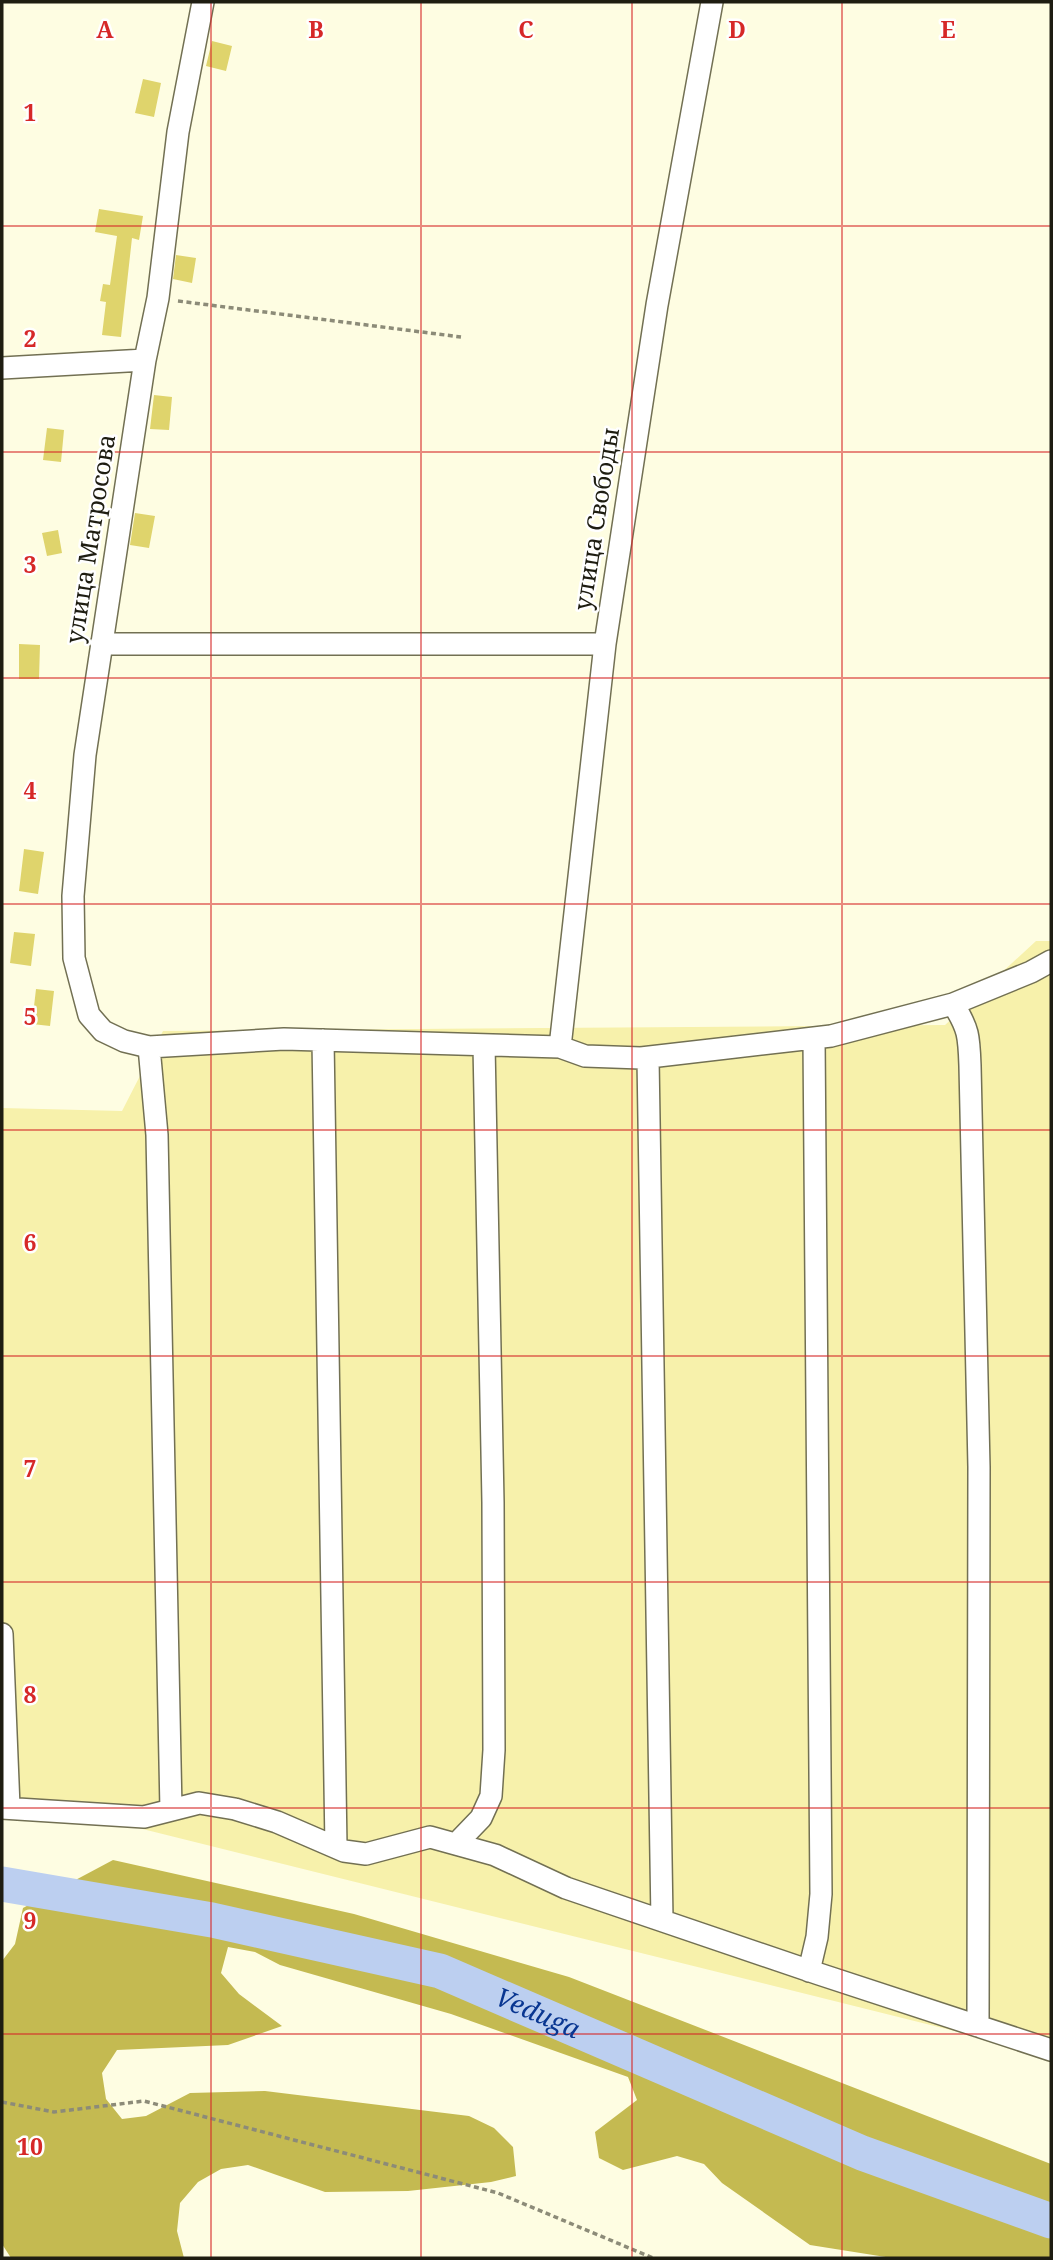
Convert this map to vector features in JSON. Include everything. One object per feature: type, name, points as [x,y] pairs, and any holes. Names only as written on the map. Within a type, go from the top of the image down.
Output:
[{"type":"street","name":"улица Матросова","points":[[203,2],[178,132],[158,298],[145,360],[85,755],[74,896],[74,958],[89,1015],[103,1031],[124,1041],[149,1046],[284,1039],[560,1047],[585,1055],[648,1058],[814,1038],[906,1018],[953,1004],[1051,961]]},
{"type":"street","name":"улица Свободы","points":[[560,1047],[605,644],[657,305],[712,2]]},
{"type":"street","points":[[2,368],[145,360]]},
{"type":"street","points":[[101,645],[605,644]]},
{"type":"street","points":[[953,1004],[968,1035],[970,1080],[979,1467],[978,2026]]},
{"type":"street","points":[[810,1971],[817,1937],[821,1894],[814,1038]]},
{"type":"street","points":[[323,1040],[336,1847]]},
{"type":"street","points":[[456,1844],[481,1818],[491,1796],[494,1750],[493,1502],[484,1045]]},
{"type":"street","points":[[149,1046],[157,1135],[171,1810]]},
{"type":"street","points":[[648,1058],[662,1920]]},
{"type":"street","points":[[2,1634],[5,1808],[144,1817],[199,1803],[235,1809],[277,1822],[344,1851],[366,1854],[430,1837],[495,1855],[566,1888],[1051,2050]]},
{"type":"path","points":[[158,298],[461,337]]},
{"type":"path","points":[[2,2102],[54,2112],[144,2101],[498,2193],[653,2258]]},
{"type":"shaded area","points":[[1036,941],[1051,941],[1051,2055],[2,1794],[2,1108],[122,1111],[163,1031],[945,1025]]},
{"type":"shaded area","points":[[113,1860],[354,1914],[569,1977],[1051,2164],[1051,2258],[892,2258],[810,2245],[722,2183],[704,2164],[677,2156],[623,2170],[599,2158],[595,2132],[637,2100],[628,2077],[451,2014],[280,1965],[255,1952],[228,1947],[221,1973],[239,1994],[282,2026],[228,2045],[117,2050],[102,2073],[106,2099],[122,2119],[146,2116],[190,2093],[265,2091],[469,2116],[494,2128],[513,2147],[516,2176],[491,2182],[408,2191],[325,2192],[248,2165],[221,2169],[198,2182],[180,2203],[177,2231],[184,2258],[11,2258],[2,2244],[2,1961],[15,1944],[23,1908]]},
{"type":"building","points":[[212,41],[232,46],[226,71],[206,66]]},
{"type":"building","points":[[143,79],[161,83],[154,117],[135,113]]},
{"type":"building","points":[[99,209],[143,216],[139,240],[132,238],[121,337],[102,335],[106,302],[100,301],[103,284],[110,285],[117,236],[95,232]]},
{"type":"building","points":[[176,255],[196,258],[192,283],[173,279]]},
{"type":"building","points":[[154,395],[172,397],[169,430],[150,429]]},
{"type":"building","points":[[47,428],[64,430],[61,462],[43,460]]},
{"type":"building","points":[[135,513],[155,516],[149,548],[130,545]]},
{"type":"building","points":[[58,530],[62,553],[47,556],[42,533]]},
{"type":"building","points":[[19,644],[40,645],[39,679],[19,679]]},
{"type":"building","points":[[24,849],[44,852],[38,894],[19,891]]},
{"type":"building","points":[[14,932],[35,934],[31,966],[10,963]]},
{"type":"building","points":[[36,989],[54,991],[50,1026],[32,1024]]},
{"type":"waterway","name":"Veduga","points":[[2,1884],[212,1920],[440,1971],[862,2153],[1051,2221]]}]
